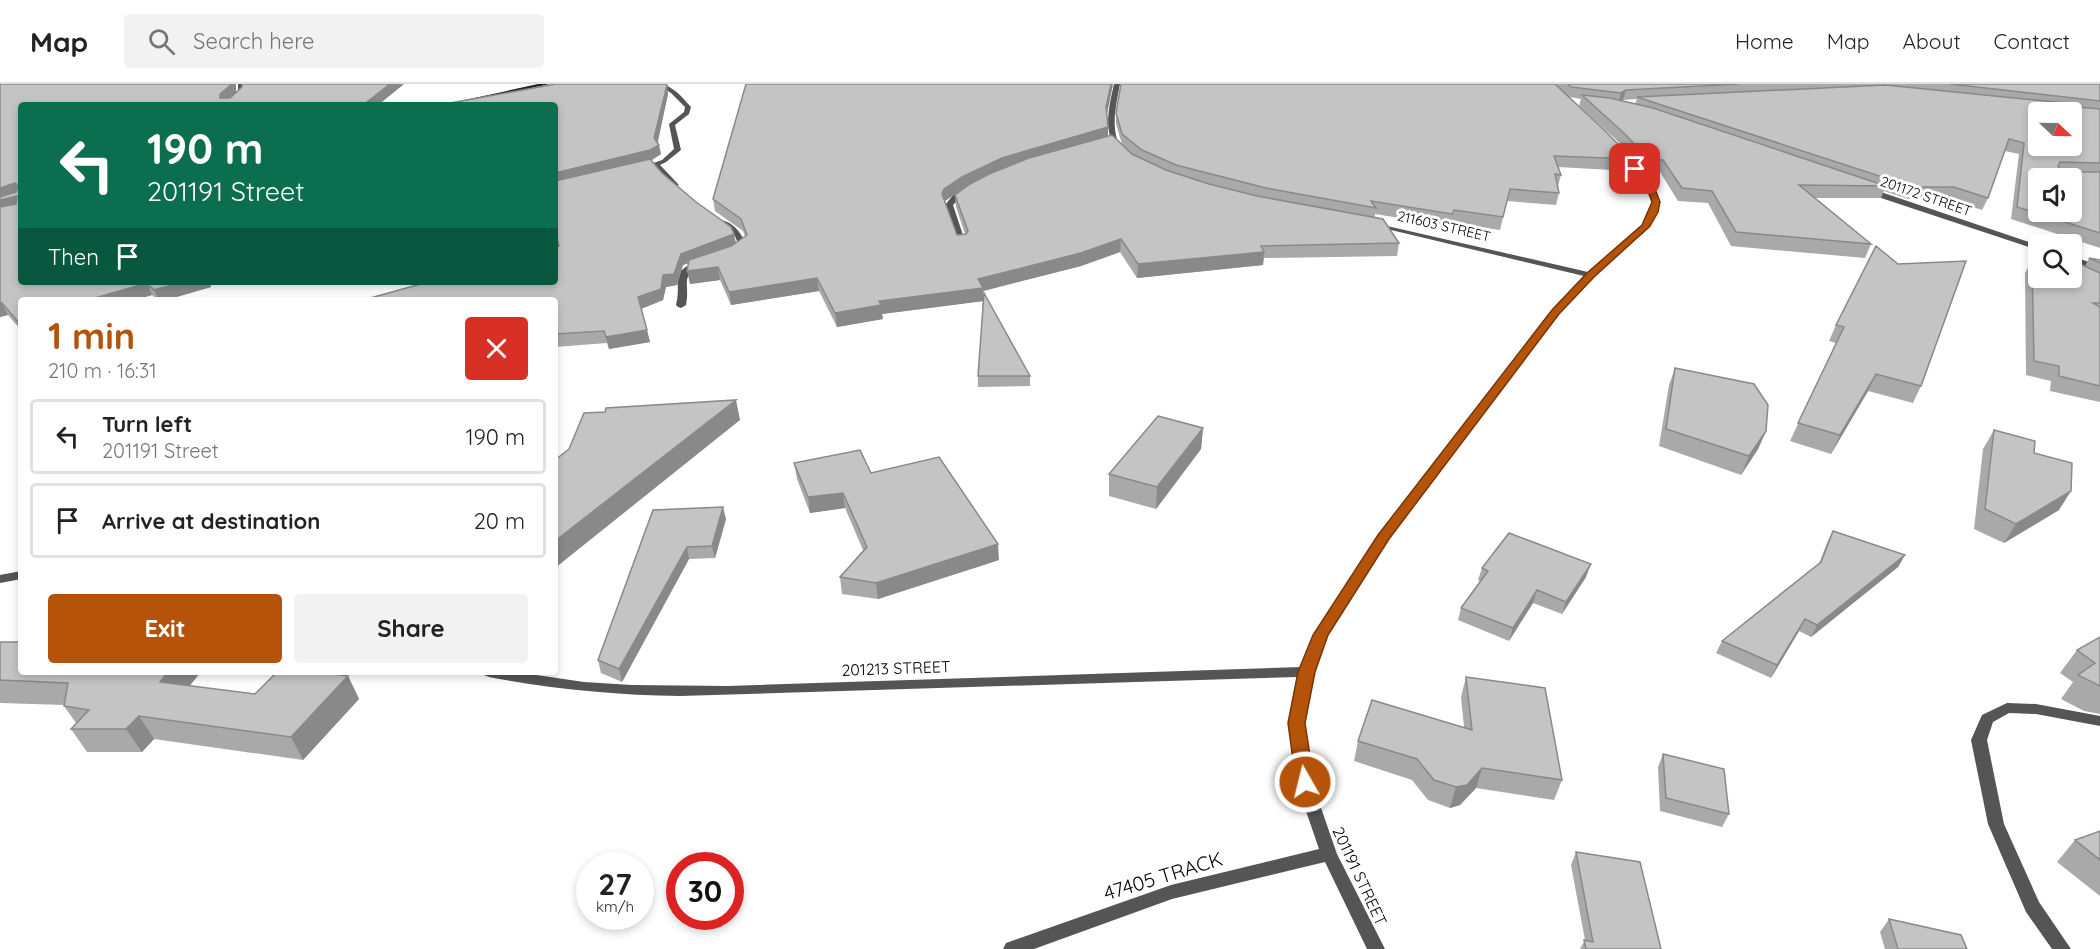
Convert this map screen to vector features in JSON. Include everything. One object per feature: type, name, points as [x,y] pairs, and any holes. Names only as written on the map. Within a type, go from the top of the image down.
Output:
[{"type":"street","points":[[232,102],[241,94],[241,84]]},
{"type":"street","points":[[460,102],[547,84]]},
{"type":"street","points":[[636,168],[655,164],[678,150],[672,124],[687,113],[688,106],[660,84]]},
{"type":"street","points":[[1117,84],[1111,123],[1113,141],[1123,154]]},
{"type":"street","points":[[1102,145],[1113,141]]},
{"type":"street","name":"201191 STREET","points":[[1376,949],[1329,854],[1305,782],[1296,723],[1306,672],[1321,635],[1383,538],[1555,312],[1590,275],[1646,226],[1654,212],[1656,202],[1650,185],[1614,146]]},
{"type":"street","points":[[655,164],[685,194]]},
{"type":"street","points":[[962,244],[949,205],[957,196],[978,185]]},
{"type":"street","name":"201172 STREET","points":[[1853,185],[2028,245]]},
{"type":"street","points":[[712,215],[739,235],[743,247],[729,255]]},
{"type":"street","name":"211603 STREET","points":[[1369,224],[1590,275]]},
{"type":"street","points":[[1997,235],[2028,250]]},
{"type":"street","points":[[681,305],[684,294],[683,277],[687,268],[712,260]]},
{"type":"street","points":[[2082,263],[2100,269]]},
{"type":"street","points":[[0,579],[18,576]]},
{"type":"street","name":"201213 STREET","points":[[503,675],[535,682],[611,690],[704,691],[1306,672]]},
{"type":"street","points":[[2062,949],[2032,907],[1995,824],[1978,740],[1987,719],[2007,708],[2036,709],[2100,721]]},
{"type":"street","name":"47405 TRACK","points":[[1012,949],[1171,892],[1329,854]]},
{"type":"building","points":[[0,84],[232,84],[220,94],[220,98],[230,98],[242,87],[242,84],[390,84],[367,102],[18,102],[18,185],[15,183],[0,188]]},
{"type":"building","points":[[556,84],[667,85],[654,138],[659,145],[650,150],[558,172],[558,102],[456,102]]},
{"type":"building","points":[[746,84],[1111,84],[1106,107],[1108,127],[1002,158],[962,177],[944,189],[942,194],[957,235],[966,234],[968,231],[955,195],[970,184],[1029,158],[1112,135],[1132,154],[1166,170],[1209,184],[1257,196],[1383,219],[1399,243],[1261,246],[1264,252],[1138,264],[1121,239],[1081,253],[978,279],[983,288],[879,301],[881,305],[835,313],[817,278],[729,292],[718,267],[687,271],[689,260],[731,246],[747,235],[741,219],[713,199]]},
{"type":"building","points":[[1121,84],[1555,84],[1633,159],[1554,156],[1561,175],[1555,174],[1559,193],[1510,189],[1503,217],[1454,210],[1452,214],[1371,201],[1376,208],[1266,188],[1176,165],[1142,150],[1122,134],[1116,113]]},
{"type":"building","points":[[1568,84],[1739,84],[1626,90],[1621,93],[1571,87]]},
{"type":"building","points":[[1950,84],[2100,84],[2100,101]]},
{"type":"building","points":[[1885,85],[2055,102],[2028,102],[2028,156],[2082,156],[2082,107],[2100,109],[2100,163],[2060,162],[2059,168],[2028,168],[2028,210],[2017,207],[2024,143],[2009,139],[1988,198],[1954,187],[1913,187],[1637,97]]},
{"type":"building","points":[[1582,95],[1610,98],[1653,108],[1886,186],[1799,185],[1871,244],[1736,232],[1712,191],[1682,188],[1663,160],[1648,159],[1626,135]]},
{"type":"building","points":[[650,159],[662,173],[696,202],[731,227],[734,234],[681,254],[674,274],[663,275],[661,289],[638,297],[647,330],[606,337],[604,331],[558,334],[558,297],[374,297],[417,285],[558,285],[558,180]]},
{"type":"building","points":[[2082,172],[2100,172],[2100,233],[2065,222],[2082,222]]},
{"type":"building","points":[[18,185],[18,285],[140,285],[98,297],[18,297],[18,322],[0,303],[0,207],[16,204],[17,196],[0,200],[0,197],[16,192]]},
{"type":"building","points":[[1876,246],[1898,264],[1966,261],[1921,386],[1876,374],[1840,435],[1798,423],[1844,327],[1836,325]]},
{"type":"building","points":[[2082,265],[2100,273],[2100,303],[2093,303],[2100,307],[2100,386],[2059,376],[2059,366],[2034,361],[2033,288],[2082,288]]},
{"type":"building","points":[[149,285],[172,285],[154,290]]},
{"type":"building","points":[[984,293],[1030,376],[978,376]]},
{"type":"building","points":[[1675,368],[1754,384],[1768,405],[1766,431],[1749,456],[1666,429]]},
{"type":"building","points":[[736,400],[558,539],[558,458],[569,449],[584,413],[605,412],[606,408]]},
{"type":"building","points":[[1158,416],[1203,428],[1157,487],[1109,474]]},
{"type":"building","points":[[1994,430],[2035,441],[2034,453],[2072,463],[2071,491],[2016,524],[1985,509]]},
{"type":"building","points":[[860,450],[871,473],[939,457],[998,544],[876,583],[840,577],[867,547],[843,493],[808,497],[794,463]]},
{"type":"building","points":[[723,507],[712,546],[687,547],[619,669],[598,660],[653,510]]},
{"type":"building","points":[[1833,531],[1905,555],[1817,625],[1805,619],[1777,665],[1722,641],[1821,562]]},
{"type":"building","points":[[1509,533],[1591,564],[1566,602],[1537,590],[1513,628],[1461,608],[1488,571],[1482,568]]},
{"type":"building","points":[[2100,637],[2100,686],[2078,675],[2095,663],[2077,650]]},
{"type":"building","points":[[0,642],[18,642],[18,675],[166,675],[160,682],[255,694],[274,675],[348,676],[291,737],[139,716],[126,729],[71,729],[89,710],[64,706],[68,683],[0,680]]},
{"type":"building","points":[[1466,677],[1545,688],[1562,780],[1482,768],[1467,785],[1456,787],[1434,780],[1417,759],[1358,741],[1372,700],[1472,730]]},
{"type":"building","points":[[1663,754],[1724,769],[1729,814],[1666,798]]},
{"type":"building","points":[[2100,831],[2100,860],[2075,840]]},
{"type":"building","points":[[1576,852],[1640,862],[1661,949],[1586,949],[1584,940],[1593,942]]},
{"type":"building","points":[[1889,919],[1961,935],[1967,949],[1898,949]]},
{"type":"route","points":[[1305,782],[1296,723],[1306,672],[1321,635],[1383,538],[1555,312],[1590,275],[1646,226],[1654,212],[1656,202],[1650,185],[1635,169]]}]
